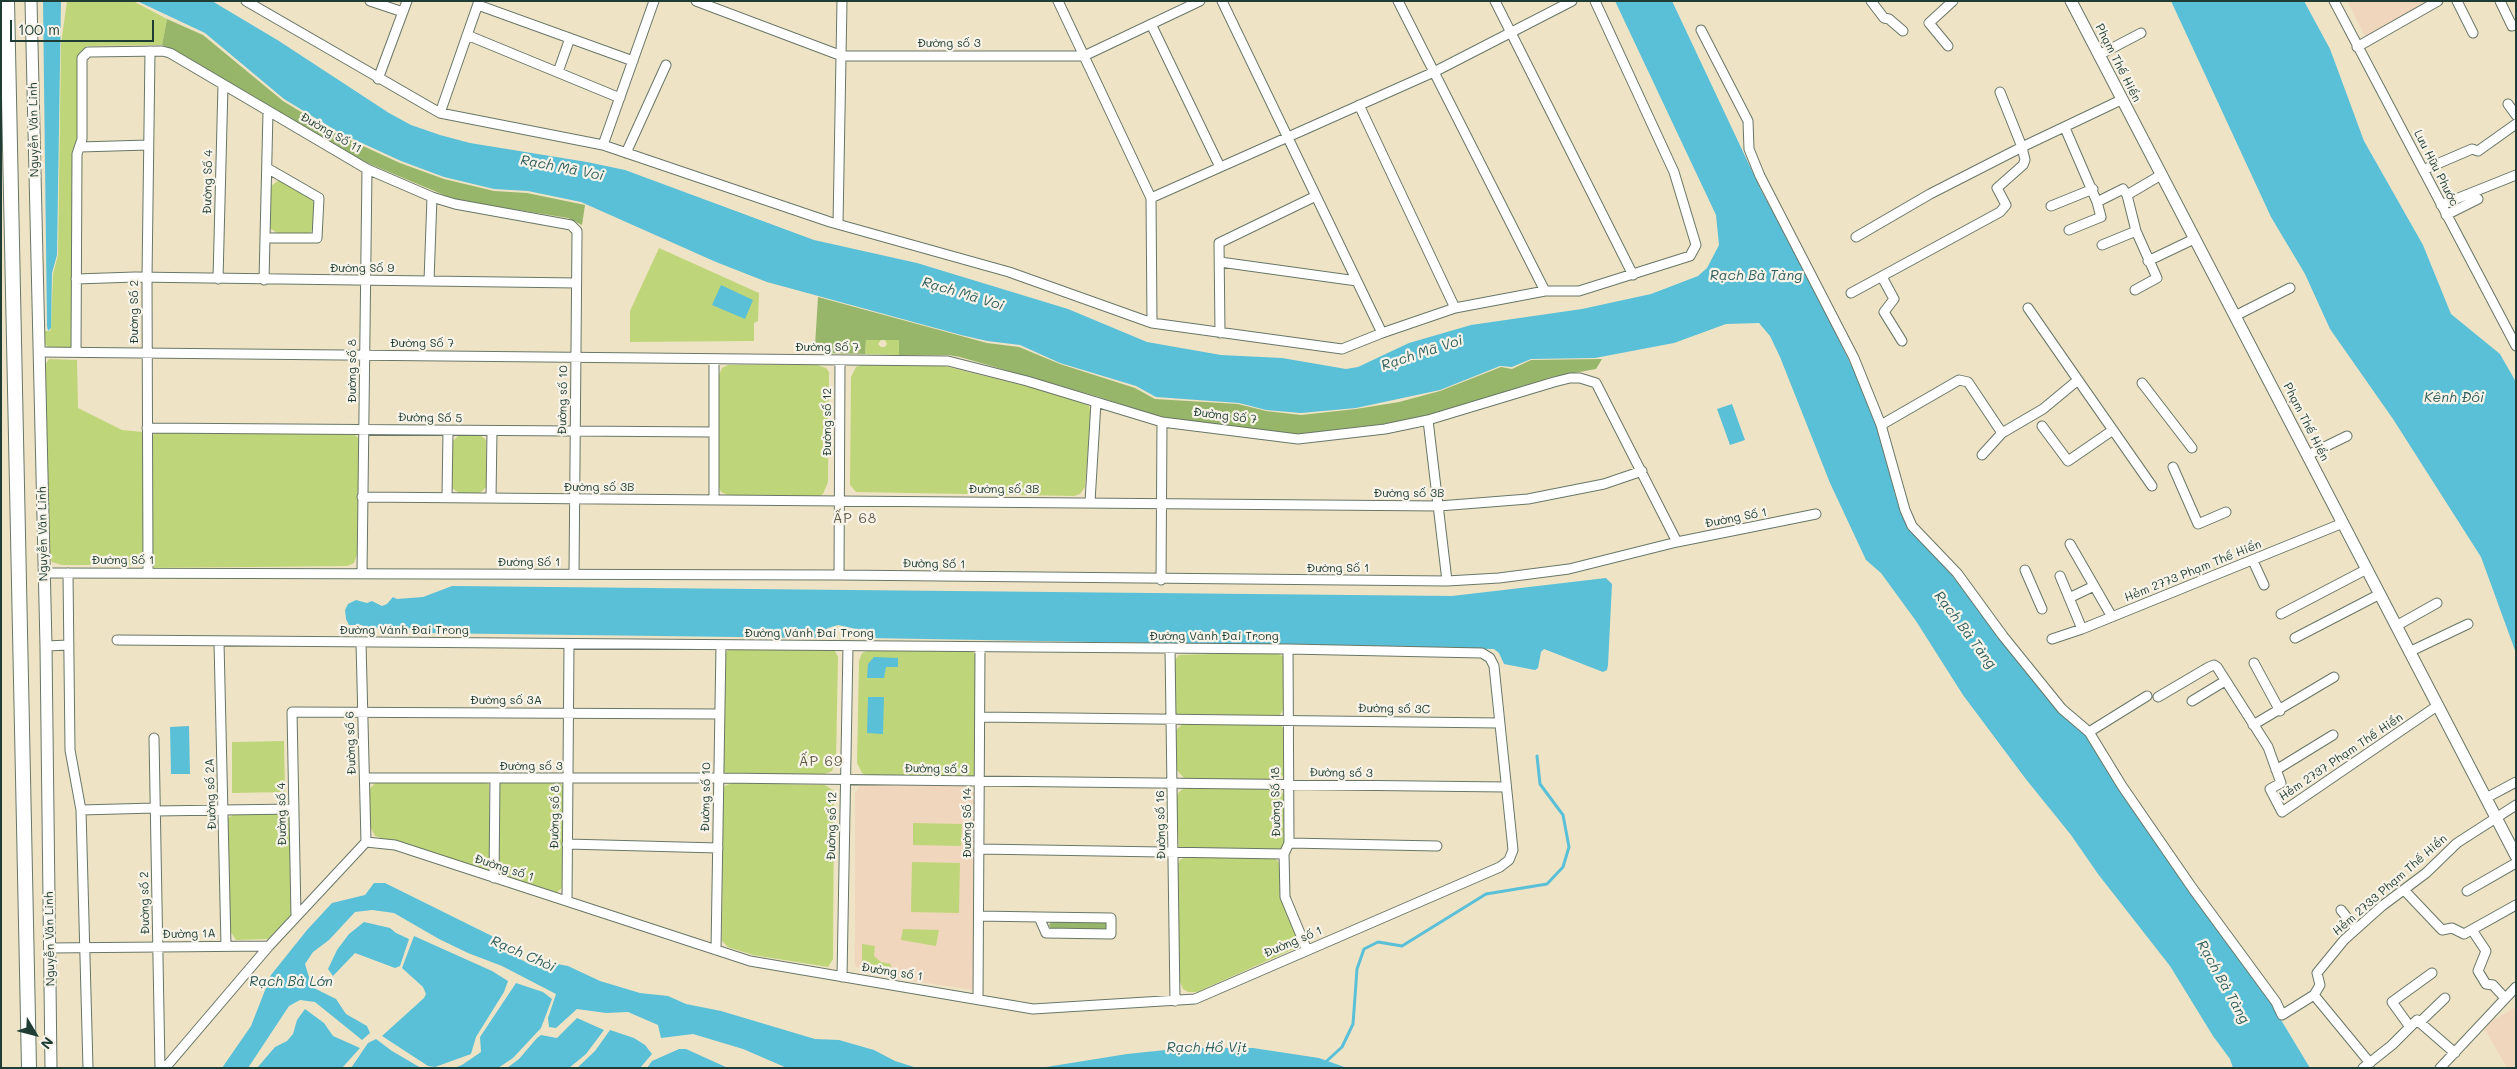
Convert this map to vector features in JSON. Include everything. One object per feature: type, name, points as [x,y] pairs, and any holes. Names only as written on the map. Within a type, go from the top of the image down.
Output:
[{"type":"highway","name":"Nguyễn Văn Linh","points":[[8,1],[29,1063]]},
{"type":"main road","name":"Nguyễn Văn Linh","points":[[31,1],[46,646],[51,1064]]},
{"type":"main road","name":"Phạm Thế Hiển","points":[[2072,1],[2121,100],[2516,856]]},
{"type":"street","points":[[246,1],[378,79],[440,113],[603,145],[838,224],[1009,272],[1152,323],[1342,349],[1455,308],[1545,291],[1579,291],[1690,256],[1696,245],[1674,172],[1594,1]]},
{"type":"street","points":[[370,1],[403,12]]},
{"type":"street","points":[[378,79],[407,1]]},
{"type":"street","points":[[603,145],[654,1]]},
{"type":"street","name":"Đường số 3","points":[[696,1],[842,56],[1084,56],[1200,1]]},
{"type":"street","points":[[838,224],[842,1]]},
{"type":"street","points":[[1058,1],[1151,198],[1152,323]]},
{"type":"street","points":[[1222,1],[1382,333]]},
{"type":"street","points":[[1398,1],[1545,291]]},
{"type":"street","points":[[1495,1],[1633,275]]},
{"type":"street","points":[[1151,198],[1434,72],[1572,1]]},
{"type":"street","points":[[1871,1],[1884,18],[1889,19],[1903,31]]},
{"type":"street","points":[[1948,46],[1929,23],[1953,1]]},
{"type":"street","name":"Lưu Hữu Phước","points":[[2334,1],[2515,342]]},
{"type":"street","points":[[2357,47],[2438,1]]},
{"type":"street","points":[[2457,1],[2473,33]]},
{"type":"street","points":[[2500,1],[2512,26],[2516,25]]},
{"type":"street","points":[[440,113],[479,3],[633,61]]},
{"type":"street","points":[[1151,24],[1220,167]]},
{"type":"street","points":[[1700,30],[1748,121],[1749,149],[1760,176],[1854,358],[1881,425],[1904,510],[1912,526],[1957,573],[2003,636],[2062,709],[2089,732],[2122,786],[2276,1002],[2282,1015],[2314,995],[2367,1065],[2392,1045],[2416,1020],[2455,1053]]},
{"type":"street","points":[[2099,55],[2141,33]]},
{"type":"street","points":[[467,35],[620,98]]},
{"type":"street","points":[[558,72],[570,38]]},
{"type":"street","name":"Đường Số 11","points":[[80,147],[82,139],[84,54],[88,52],[150,51],[170,53],[367,169],[432,197],[455,204],[566,223],[575,227]]},
{"type":"street","name":"Đường Số 2","points":[[148,573],[147,278],[150,51]]},
{"type":"street","points":[[626,153],[666,65]]},
{"type":"street","name":"Đường Số 4","points":[[218,280],[223,85]]},
{"type":"street","points":[[1851,293],[2000,212],[2006,205],[1997,188],[2023,166],[2025,160],[2022,147],[2000,92]]},
{"type":"street","points":[[1856,237],[1930,194],[2022,147],[2121,100]]},
{"type":"street","points":[[2508,104],[2516,115]]},
{"type":"street","points":[[1359,105],[1455,308]]},
{"type":"street","points":[[264,280],[268,112]]},
{"type":"street","points":[[2423,170],[2472,149],[2478,151],[2516,124]]},
{"type":"street","points":[[2064,128],[2093,189],[2101,216],[2069,230]]},
{"type":"street","points":[[76,352],[77,154],[80,147],[148,145]]},
{"type":"street","points":[[265,238],[317,238],[319,198],[267,168]]},
{"type":"street","name":"Đường số 8","points":[[362,574],[367,169]]},
{"type":"street","points":[[2441,205],[2516,174]]},
{"type":"street","points":[[2127,195],[2161,176]]},
{"type":"street","points":[[2051,206],[2093,189]]},
{"type":"street","points":[[2097,202],[2123,189],[2127,195],[2136,231],[2157,278],[2135,290]]},
{"type":"street","points":[[1220,333],[1219,243],[1316,196]]},
{"type":"street","points":[[429,281],[432,197]]},
{"type":"street","points":[[2446,215],[2478,199]]},
{"type":"street","name":"Đường số 10","points":[[574,574],[577,236],[575,227]]},
{"type":"street","points":[[2102,245],[2136,231]]},
{"type":"street","points":[[2148,261],[2194,239]]},
{"type":"street","points":[[1220,262],[1357,281]]},
{"type":"street","points":[[1882,276],[1894,299],[1884,312],[1902,341]]},
{"type":"street","name":"Đường Số 9","points":[[76,279],[147,278],[576,283]]},
{"type":"street","points":[[2235,316],[2290,288]]},
{"type":"street","points":[[2028,308],[2152,486]]},
{"type":"street","name":"Đường Số 7","points":[[39,352],[948,361],[1162,422],[1298,439],[1385,429],[1428,420],[1570,378],[1580,378],[1596,383],[1642,472]]},
{"type":"street","points":[[714,359],[714,500]]},
{"type":"street","name":"Đường số 12","points":[[839,575],[840,360]]},
{"type":"street","points":[[1881,425],[1959,380],[1968,382],[2002,434]]},
{"type":"street","points":[[1982,455],[2002,434],[2043,409],[2078,380]]},
{"type":"street","points":[[2142,383],[2192,448]]},
{"type":"street","points":[[1090,502],[1096,402]]},
{"type":"street","points":[[1428,420],[1447,581]]},
{"type":"street","points":[[1161,580],[1162,422]]},
{"type":"street","points":[[2042,426],[2068,461],[2113,430]]},
{"type":"street","name":"Đường Số 5","points":[[147,428],[713,432]]},
{"type":"street","points":[[447,497],[448,430]]},
{"type":"street","points":[[491,498],[492,431]]},
{"type":"street","points":[[2308,455],[2347,436]]},
{"type":"street","points":[[2173,466],[2198,524],[2226,512]]},
{"type":"street","points":[[1642,472],[1677,542]]},
{"type":"street","name":"Đường số 3B","points":[[362,497],[1161,502],[1439,506],[1528,499],[1604,484],[1642,472]]},
{"type":"street","name":"Đường Số 1","points":[[44,573],[839,575],[1161,580],[1447,581],[1499,578],[1569,569],[1677,542],[1816,514]]},
{"type":"street","name":"Hẻm 2773 Phạm Thế Hiển","points":[[2052,639],[2082,629],[2343,523]]},
{"type":"street","points":[[2070,544],[2112,617]]},
{"type":"street","points":[[2252,561],[2264,584]]},
{"type":"street","points":[[2281,614],[2367,569]]},
{"type":"street","points":[[2024,570],[2042,609]]},
{"type":"street","points":[[68,573],[70,750],[82,810],[88,1068]]},
{"type":"street","points":[[2060,576],[2082,629]]},
{"type":"street","points":[[2069,598],[2094,586]]},
{"type":"street","points":[[2295,638],[2380,594]]},
{"type":"street","points":[[2396,626],[2437,603]]},
{"type":"street","points":[[2409,652],[2468,624]]},
{"type":"street","name":"Đường Vành Đai Trong","points":[[117,640],[1288,649],[1482,653],[1490,658],[1494,666]]},
{"type":"street","name":"Đường số 2A","points":[[219,642],[226,946]]},
{"type":"street","name":"Đường số 6","points":[[361,642],[366,842]]},
{"type":"street","name":"Đường số 8","points":[[567,901],[569,644]]},
{"type":"street","points":[[46,646],[69,645]]},
{"type":"street","name":"Đường số 10","points":[[716,950],[721,645]]},
{"type":"street","name":"Đường số 12","points":[[842,977],[848,646]]},
{"type":"street","name":"Đường Số 14","points":[[978,999],[980,647]]},
{"type":"street","name":"Đường số 16","points":[[1170,648],[1176,1001]]},
{"type":"street","name":"Đường Số 18","points":[[1288,649],[1288,843],[1284,854],[1285,897],[1307,950]]},
{"type":"street","points":[[2254,663],[2280,711]]},
{"type":"street","name":"Hẻm 2737 Phạm Thế Hiển","points":[[2158,697],[2214,665],[2268,747],[2281,783],[2270,789],[2282,812],[2437,706]]},
{"type":"street","name":"Đường số 1","points":[[366,842],[395,845],[750,961],[1033,1009],[1195,999],[1500,867],[1509,860],[1513,850],[1494,666]]},
{"type":"street","points":[[2254,725],[2334,678]]},
{"type":"street","points":[[2192,701],[2225,681]]},
{"type":"street","points":[[2089,732],[2147,696]]},
{"type":"street","name":"Đường số 3A","points":[[292,712],[720,714]]},
{"type":"street","name":"Đường số 4","points":[[292,712],[296,916]]},
{"type":"street","points":[[980,718],[1288,720]]},
{"type":"street","name":"Đường số 3C","points":[[1288,720],[1499,723]]},
{"type":"street","points":[[2276,770],[2333,735]]},
{"type":"street","name":"Đường số 2","points":[[154,738],[160,1068]]},
{"type":"street","name":"Đường số 3","points":[[365,778],[719,778],[1506,787]]},
{"type":"street","points":[[494,878],[495,778]]},
{"type":"street","points":[[2486,798],[2516,782]]},
{"type":"street","name":"Hẻm 2733 Phạm Thế Hiển","points":[[2314,995],[2320,985],[2317,973],[2344,940],[2426,873],[2457,843],[2516,805]]},
{"type":"street","points":[[82,810],[294,809]]},
{"type":"street","points":[[165,1068],[269,946],[366,842]]},
{"type":"street","points":[[1288,843],[1437,846]]},
{"type":"street","points":[[567,844],[718,848]]},
{"type":"street","points":[[979,849],[1284,854]]},
{"type":"street","points":[[2467,891],[2516,863]]},
{"type":"street","points":[[2404,890],[2442,930],[2452,928],[2464,934],[2516,904]]},
{"type":"street","points":[[2341,910],[2356,929]]},
{"type":"street","points":[[979,916],[1111,918],[1111,934],[1046,933],[1039,917]]},
{"type":"street","points":[[2472,930],[2486,951],[2478,971],[2486,984],[2493,985],[2505,998]]},
{"type":"street","name":"Đường 1A","points":[[50,948],[269,946]]},
{"type":"street","points":[[2410,1027],[2392,1002],[2432,973]]},
{"type":"street","points":[[2440,1068],[2516,988]]},
{"type":"street","points":[[2419,1022],[2446,998]]},
{"type":"shaded area","points":[[2347,1],[2436,1],[2366,38]]},
{"type":"shaded area","points":[[860,786],[968,786],[975,791],[973,990],[867,974],[855,965],[855,793]]},
{"type":"shaded area","points":[[2516,1007],[2516,1068],[2507,1068],[2483,1026]]},
{"type":"green space","points":[[67,1],[133,1],[167,19],[162,45],[87,46],[78,57],[78,138],[73,154],[72,347],[48,347],[45,344],[44,331],[50,331],[51,328],[53,274],[58,255],[61,44]]},
{"type":"green space","points":[[167,19],[203,35],[283,101],[339,135],[400,163],[444,179],[494,191],[527,193],[585,205],[582,225],[568,218],[456,200],[365,162],[172,49],[162,45]]},
{"type":"green space","points":[[279,180],[312,199],[314,203],[313,229],[310,233],[277,233],[270,228],[271,186]]},
{"type":"green space","points":[[659,248],[759,293],[758,321],[754,323],[754,341],[630,342],[630,311]]},
{"type":"green space","points":[[818,297],[987,343],[1019,347],[1060,364],[1135,388],[1155,399],[1238,404],[1266,411],[1301,415],[1399,402],[1440,391],[1501,367],[1512,369],[1531,360],[1602,359],[1596,369],[1552,377],[1427,416],[1384,424],[1298,434],[1163,418],[1099,397],[960,357],[948,355],[899,355],[899,340],[866,340],[865,354],[822,353],[815,346]]},
{"type":"green space","points":[[866,339],[881,340],[878,344],[881,347],[885,347],[887,344],[885,340],[899,340],[899,355],[865,354]]},
{"type":"green space","points":[[49,359],[77,360],[78,408],[122,430],[143,432],[144,555],[140,565],[62,565],[52,562],[48,554],[45,365]]},
{"type":"green space","points":[[865,364],[944,366],[1030,387],[1089,406],[1091,413],[1085,487],[1080,494],[1074,496],[856,492],[850,485],[851,377],[856,367]]},
{"type":"green space","points":[[728,365],[817,365],[826,368],[829,372],[828,482],[823,494],[818,497],[732,497],[721,492],[718,485],[719,375],[722,368]]},
{"type":"green space","points":[[158,431],[354,434],[359,439],[359,445],[357,554],[354,563],[347,566],[154,568],[152,561],[151,437]]},
{"type":"green space","points":[[460,434],[479,434],[486,440],[486,487],[480,493],[459,493],[452,488],[452,442]]},
{"type":"green space","points":[[731,648],[832,649],[835,651],[838,657],[836,760],[832,771],[822,775],[729,774],[724,772],[724,654]]},
{"type":"green space","points":[[869,650],[970,650],[976,655],[974,777],[865,775],[862,773],[857,763],[859,661],[862,653]]},
{"type":"green space","points":[[1275,652],[1284,657],[1285,707],[1279,716],[1175,714],[1174,661],[1179,655]]},
{"type":"green space","points":[[1184,723],[1280,724],[1285,731],[1284,775],[1277,781],[1184,778],[1176,769],[1175,736],[1177,729]]},
{"type":"green space","points":[[284,741],[285,792],[232,793],[232,742]]},
{"type":"green space","points":[[557,781],[564,787],[563,887],[556,893],[502,877],[498,872],[499,785],[503,782]]},
{"type":"green space","points":[[376,782],[483,782],[489,784],[490,869],[485,872],[375,836],[370,826],[369,790]]},
{"type":"green space","points":[[732,783],[825,785],[834,791],[833,959],[828,967],[753,955],[728,947],[722,941],[723,790],[725,786]]},
{"type":"green space","points":[[1184,788],[1280,789],[1285,797],[1286,842],[1284,848],[1278,850],[1179,849],[1176,800],[1178,793]]},
{"type":"green space","points":[[286,813],[290,817],[292,912],[290,917],[268,939],[236,940],[230,931],[228,818],[234,814]]},
{"type":"green space","points":[[913,823],[962,824],[961,846],[913,845]]},
{"type":"green space","points":[[1188,856],[1274,858],[1277,860],[1280,865],[1298,937],[1296,948],[1197,992],[1188,992],[1183,989],[1179,979],[1177,867],[1180,860]]},
{"type":"green space","points":[[912,862],[960,863],[959,913],[911,912]]},
{"type":"green space","points":[[1052,920],[1106,922],[1109,926],[1106,931],[1051,929],[1049,925]]},
{"type":"green space","points":[[903,929],[939,930],[936,946],[901,940]]},
{"type":"green space","points":[[862,944],[875,946],[874,956],[881,962],[891,964],[890,973],[865,969],[862,965]]},
{"type":"water","points":[[43,1],[61,1],[57,255],[52,273],[51,328],[48,331],[47,326]]},
{"type":"water","name":"Rạch Bà Tàng","points":[[137,1],[212,1],[279,41],[389,113],[411,125],[440,135],[470,143],[625,170],[814,240],[917,263],[1068,309],[1147,342],[1221,355],[1282,358],[1346,369],[1358,367],[1409,343],[1471,325],[1582,309],[1651,294],[1698,276],[1707,268],[1719,245],[1716,215],[1615,1],[1672,1],[1762,192],[1798,257],[1866,395],[1889,463],[1895,495],[1906,521],[2090,739],[2185,886],[2272,1005],[2310,1068],[2233,1068],[2230,1059],[2213,1036],[2170,966],[1963,695],[1916,621],[1881,573],[1866,560],[1830,483],[1780,357],[1770,336],[1759,323],[1726,324],[1674,343],[1595,358],[1531,359],[1512,367],[1500,366],[1440,390],[1356,408],[1301,413],[1266,410],[1239,403],[1156,397],[1136,386],[1060,363],[1020,345],[987,341],[961,335],[767,282],[716,262],[581,202],[528,191],[494,189],[444,177],[401,161],[340,133],[284,99],[205,33]]},
{"type":"water","name":"Kênh Đôi","points":[[2171,1],[2304,1],[2330,49],[2364,141],[2423,245],[2451,314],[2500,354],[2516,382],[2516,653],[2481,557],[2393,419],[2330,329],[2305,274],[2271,217]]},
{"type":"water","points":[[721,285],[753,300],[745,319],[712,305]]},
{"type":"water","points":[[1732,404],[1745,440],[1730,445],[1717,409]]},
{"type":"water","points":[[1606,578],[1612,584],[1608,665],[1607,670],[1603,672],[1544,649],[1541,652],[1538,668],[1535,670],[1504,664],[1499,653],[1494,649],[868,638],[856,629],[838,625],[828,628],[817,638],[421,633],[405,627],[397,631],[380,627],[366,631],[362,625],[349,625],[345,610],[348,604],[356,600],[367,603],[372,601],[382,606],[387,604],[393,597],[397,599],[423,597],[452,586],[1452,596]]},
{"type":"water","points":[[874,657],[898,658],[898,667],[886,667],[884,678],[867,678],[868,664]]},
{"type":"water","points":[[868,697],[884,697],[883,734],[867,733]]},
{"type":"water","points":[[189,726],[190,774],[171,774],[170,727]]},
{"type":"water","name":"Rạch Bà Lớn","points":[[374,883],[385,883],[504,942],[518,958],[533,966],[546,962],[568,966],[600,981],[640,993],[668,996],[686,1004],[721,1011],[815,1039],[839,1040],[874,1050],[895,1061],[917,1068],[787,1068],[743,1049],[693,1034],[661,1038],[658,1025],[628,1012],[606,1013],[577,1009],[556,1028],[549,1027],[548,1018],[556,994],[502,966],[439,939],[394,913],[372,910],[355,912],[329,940],[313,952],[305,964],[312,987],[336,999],[346,1014],[367,1026],[370,1033],[362,1040],[315,1002],[300,1000],[289,1006],[248,1068],[222,1068],[251,1026],[271,975],[307,930],[332,903],[365,895]]},
{"type":"water","points":[[364,922],[390,928],[409,939],[400,966],[395,968],[355,953],[333,976],[328,969],[337,950],[349,934]]},
{"type":"water","points":[[414,936],[492,971],[508,981],[504,992],[476,1037],[471,1054],[435,1067],[428,1066],[382,1036],[424,998],[426,994],[423,987],[402,968]]},
{"type":"water","points":[[516,983],[543,992],[552,999],[541,1028],[513,1058],[498,1068],[454,1068],[481,1052],[480,1037]]},
{"type":"water","points":[[305,1009],[324,1023],[333,1036],[360,1048],[342,1068],[257,1068],[275,1047],[287,1041],[293,1034],[297,1020]]},
{"type":"water","points":[[577,1018],[604,1030],[586,1054],[569,1068],[507,1068],[519,1059],[541,1035],[557,1038]]},
{"type":"water","points":[[610,1030],[634,1038],[645,1045],[652,1054],[640,1068],[577,1068],[595,1051]]},
{"type":"water","points":[[376,1039],[421,1068],[351,1068],[368,1043]]},
{"type":"water","name":"Rạch Hồ Vịt","points":[[1185,1048],[1253,1048],[1319,1058],[1347,1068],[1040,1068],[1127,1054]]},
{"type":"water","points":[[679,1049],[686,1049],[728,1068],[647,1068],[652,1061]]},
{"type":"waterway","points":[[1319,1068],[1342,1047],[1353,1024],[1357,969],[1364,949],[1378,942],[1402,946],[1486,894],[1547,884],[1563,867],[1569,847],[1563,815],[1540,784],[1537,756]]},
{"type":"district","name":"ẤP 68","points":[[855,519]]},
{"type":"district","name":"ẤP 69","points":[[821,762]]},
{"type":"water label","name":"Rạch Mã Voi","points":[[562,168]]},
{"type":"water label","name":"Rạch Mã Voi","points":[[963,294]]},
{"type":"water label","name":"Rạch Mã Voi","points":[[1422,353]]},
{"type":"water label","name":"Rạch Chòi","points":[[523,954]]}]
